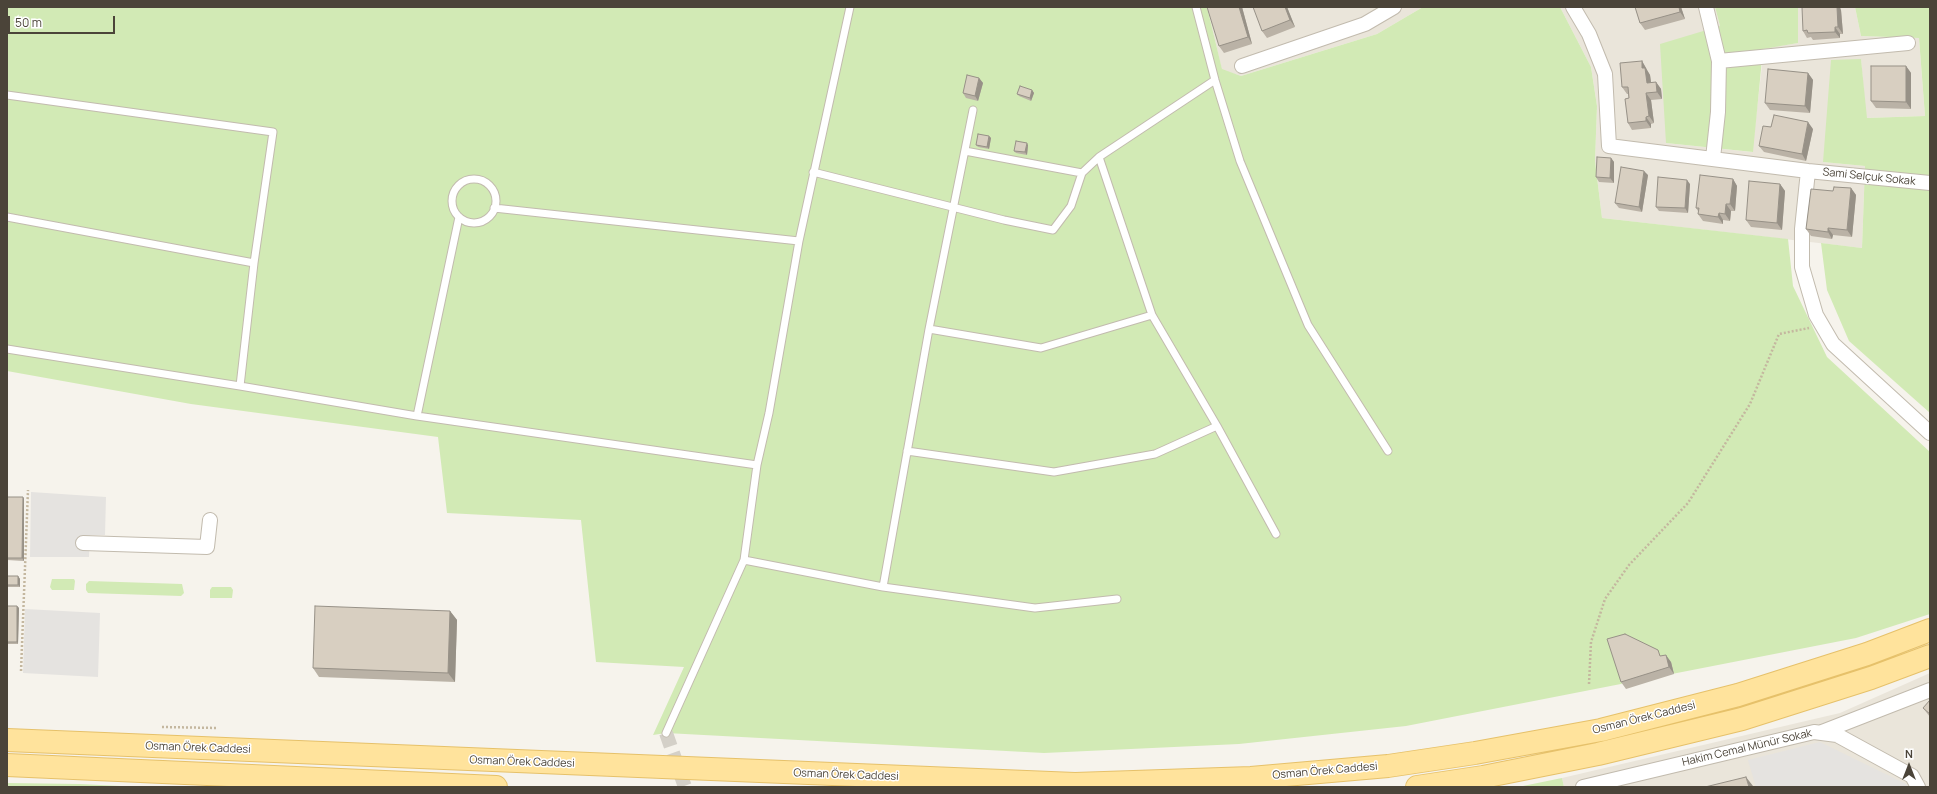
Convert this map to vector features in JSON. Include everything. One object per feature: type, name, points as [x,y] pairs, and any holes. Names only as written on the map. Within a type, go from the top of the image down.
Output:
[{"type":"main road","name":"Osman Örek Caddesi","points":[[7,740],[1075,784],[1251,778],[1388,766],[1475,753],[1601,730],[1760,688],[1867,654],[1930,630]]},
{"type":"main road","points":[[1418,787],[1483,777],[1576,759],[1735,721],[1871,678],[1930,656]]},
{"type":"main road","points":[[7,766],[496,787]]},
{"type":"street","points":[[1242,66],[1366,24],[1394,7]]},
{"type":"street","name":"Sami Selçuk Sokak","points":[[1573,7],[1589,34],[1605,74],[1609,146],[1930,183]]},
{"type":"street","points":[[1706,7],[1719,61],[1718,112],[1713,158]]},
{"type":"street","points":[[1719,61],[1908,43]]},
{"type":"street","points":[[1808,170],[1802,229],[1802,267],[1816,315],[1833,344],[1930,432]]},
{"type":"street","points":[[83,543],[207,547],[210,520]]},
{"type":"street","points":[[1822,732],[1930,690]]},
{"type":"street","name":"Hakim Cemal Münür Sokak","points":[[1584,786],[1808,732],[1822,732],[1837,735],[1912,776],[1918,787]]},
{"type":"lane","points":[[666,733],[744,560],[758,465],[769,413],[799,241],[850,7]]},
{"type":"lane","points":[[1196,7],[1215,80],[1240,161],[1308,325],[1388,451]]},
{"type":"lane","points":[[813,172],[1004,220],[1053,230],[1070,206],[1082,173],[1099,156],[1215,80]]},
{"type":"lane","points":[[7,95],[273,132],[254,263],[240,386]]},
{"type":"lane","points":[[883,587],[929,329],[955,207],[973,110]]},
{"type":"lane","points":[[966,151],[1082,173]]},
{"type":"lane","points":[[1099,156],[1152,315],[1217,426],[1276,534]]},
{"type":"lane","points":[[465,180],[480,180],[486,183],[495,194],[494,208],[491,215],[479,222],[472,222],[459,217],[454,211],[452,197],[454,190],[465,180]]},
{"type":"lane","points":[[494,208],[799,241]]},
{"type":"lane","points":[[7,217],[254,263]]},
{"type":"lane","points":[[417,416],[459,217]]},
{"type":"lane","points":[[929,329],[1041,348],[1152,315]]},
{"type":"lane","points":[[7,349],[417,416],[758,465]]},
{"type":"lane","points":[[908,451],[1054,472],[1155,454],[1217,426]]},
{"type":"lane","points":[[744,560],[883,587],[1035,608],[1117,600]]},
{"type":"path","points":[[1589,684],[1591,642],[1605,599],[1629,565],[1688,503],[1750,404],[1779,334],[1800,329],[1823,327]]},
{"type":"path","points":[[20,671],[28,490]]},
{"type":"shaded area","points":[[1207,7],[1423,7],[1377,34],[1241,76],[1222,70]]},
{"type":"shaded area","points":[[1560,7],[1715,7],[1720,26],[1666,143],[1752,152],[1764,48],[1798,43],[1798,7],[1855,7],[1861,36],[1919,38],[1925,116],[1866,118],[1861,60],[1823,162],[1865,166],[1862,248],[1602,218],[1595,161],[1597,106],[1591,67]]},
{"type":"shaded area","points":[[31,492],[106,497],[105,535],[90,535],[89,557],[30,557]]},
{"type":"shaded area","points":[[25,609],[100,613],[98,677],[23,673]]},
{"type":"shaded area","points":[[1930,673],[1930,787],[1564,787],[1562,778],[1840,713]]},
{"type":"shaded area","points":[[1820,742],[1906,784],[1908,787],[1756,787],[1748,760]]},
{"type":"green space","points":[[7,7],[1207,7],[1222,69],[1241,76],[1377,34],[1423,7],[1560,7],[1591,67],[1597,106],[1595,161],[1602,218],[1788,239],[1793,286],[1827,357],[1930,452],[1930,614],[1856,638],[1406,726],[1239,744],[1044,753],[666,733],[653,735],[684,667],[596,662],[581,520],[447,513],[438,437],[191,404],[7,371]]},
{"type":"green space","points":[[1715,7],[1798,7],[1798,43],[1763,49],[1753,152],[1666,143],[1660,44],[1720,26]]},
{"type":"green space","points":[[1855,7],[1930,7],[1930,413],[1849,341],[1827,290],[1821,243],[1862,248],[1865,166],[1823,162],[1831,60],[1861,59],[1867,118],[1925,116],[1919,38],[1861,36]]},
{"type":"green space","points":[[52,579],[74,579],[74,590],[52,590],[50,587]]},
{"type":"green space","points":[[89,581],[182,584],[184,593],[181,596],[88,593],[86,590],[86,584]]},
{"type":"green space","points":[[212,587],[231,587],[233,590],[232,598],[210,598],[210,590]]},
{"type":"green space","points":[[1562,778],[1564,787],[1518,787]]},
{"type":"green space","points":[[7,783],[80,784],[142,787],[7,787]]},
{"type":"building","points":[[1207,7],[1239,7],[1248,37],[1219,46]]},
{"type":"building","points":[[1253,7],[1285,7],[1290,20],[1262,31]]},
{"type":"building","points":[[1635,7],[1679,7],[1680,12],[1640,23]]},
{"type":"building","points":[[1802,7],[1837,7],[1838,27],[1835,27],[1835,32],[1808,33],[1807,30],[1803,31]]},
{"type":"building","points":[[1642,61],[1642,68],[1645,68],[1647,83],[1656,82],[1657,92],[1646,93],[1649,116],[1646,117],[1646,121],[1628,123],[1625,99],[1629,98],[1628,87],[1622,87],[1620,63]]},
{"type":"building","points":[[1871,66],[1906,66],[1906,102],[1871,101]]},
{"type":"building","points":[[1768,69],[1808,73],[1805,106],[1765,103]]},
{"type":"building","points":[[967,75],[979,78],[975,96],[963,93]]},
{"type":"building","points":[[1020,86],[1032,90],[1030,98],[1017,94]]},
{"type":"building","points":[[1774,115],[1808,122],[1802,154],[1759,146],[1763,126],[1771,127]]},
{"type":"building","points":[[978,134],[989,136],[987,147],[976,145]]},
{"type":"building","points":[[1016,141],[1027,143],[1025,152],[1014,151]]},
{"type":"building","points":[[1597,157],[1611,158],[1610,178],[1596,177]]},
{"type":"building","points":[[1621,167],[1644,171],[1639,207],[1615,203]]},
{"type":"building","points":[[1700,175],[1733,179],[1730,204],[1726,204],[1725,214],[1719,213],[1718,217],[1698,214],[1699,208],[1696,208]]},
{"type":"building","points":[[1658,177],[1687,180],[1685,208],[1656,207]]},
{"type":"building","points":[[1749,181],[1780,184],[1777,223],[1746,220]]},
{"type":"building","points":[[1834,187],[1851,188],[1847,230],[1828,228],[1828,232],[1806,229],[1811,189],[1833,191]]},
{"type":"building","points":[[7,497],[23,497],[22,558],[7,558]]},
{"type":"building","points":[[7,576],[18,576],[18,585],[7,585]]},
{"type":"building","points":[[7,606],[17,606],[17,642],[7,642]]},
{"type":"building","points":[[315,606],[450,611],[448,673],[313,668]]},
{"type":"building","points":[[1625,634],[1658,650],[1660,656],[1666,655],[1669,667],[1621,682],[1607,639]]},
{"type":"building","points":[[1930,700],[1930,714],[1923,708]]},
{"type":"building","points":[[1746,777],[1749,787],[1705,787]]},
{"type":"tunnel","points":[[666,733],[685,787]]}]
